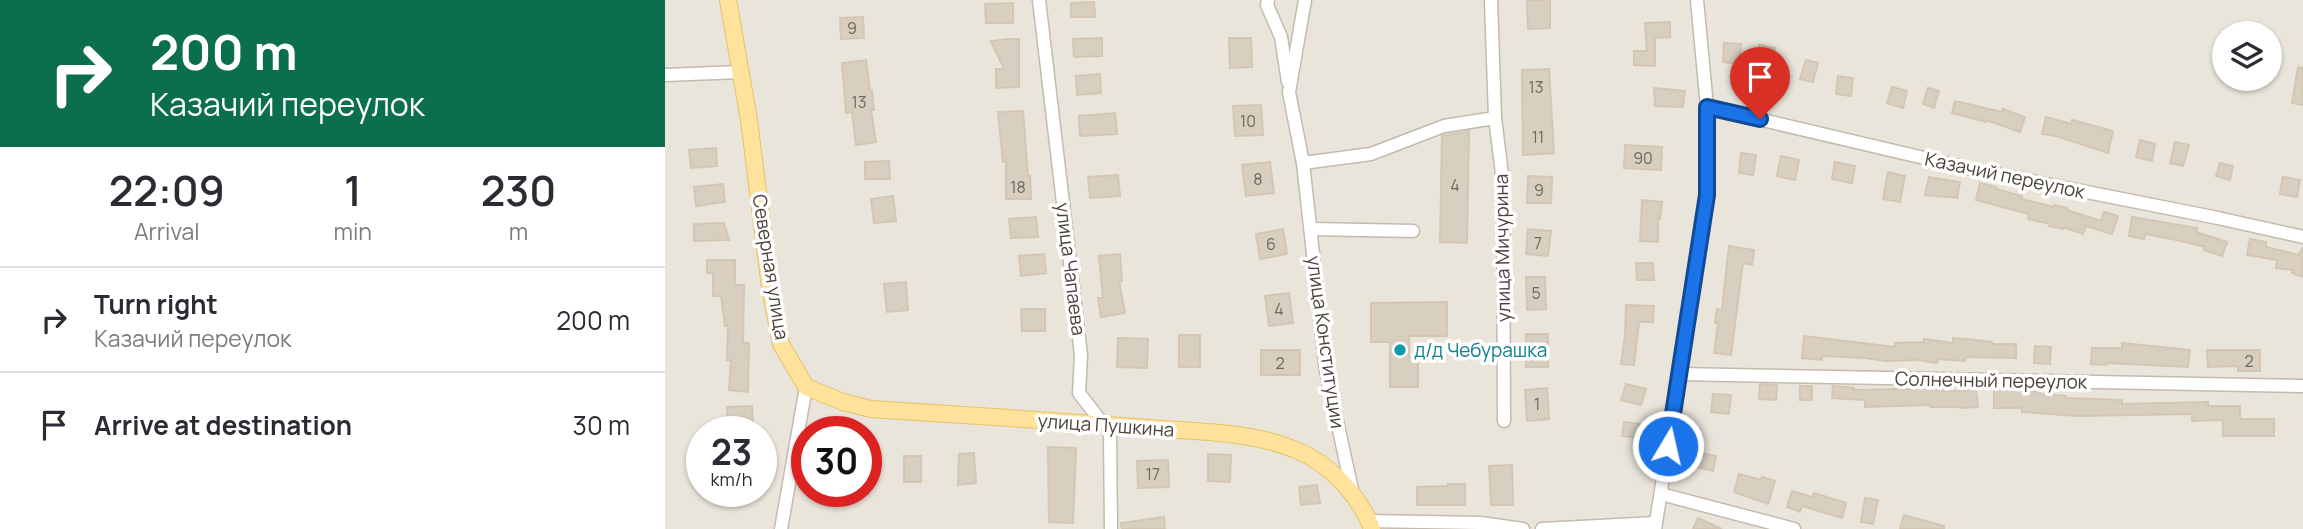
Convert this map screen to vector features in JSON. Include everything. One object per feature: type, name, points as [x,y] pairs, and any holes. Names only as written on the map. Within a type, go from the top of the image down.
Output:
[{"type":"main road","name":"Северная улица","points":[[728,0],[749,120],[770,288],[781,344],[806,387]]},
{"type":"main road","name":"улица Пушкина","points":[[806,387],[843,402],[871,409],[1104,425],[1269,440],[1299,450],[1316,461],[1353,495],[1371,525]]},
{"type":"street","name":"улица Чапаева","points":[[1039,0],[1081,355],[1079,393],[1110,433],[1111,529]]},
{"type":"street","points":[[1268,0],[1267,5],[1281,37],[1289,92]]},
{"type":"street","name":"улица Конституции","points":[[1305,0],[1289,92],[1303,163],[1326,371],[1353,495]]},
{"type":"street","name":"улица Мичурина","points":[[1491,0],[1495,118],[1503,182],[1504,421]]},
{"type":"street","points":[[1542,529],[1655,526],[1707,195],[1707,107],[1697,0]]},
{"type":"street","points":[[665,75],[740,72]]},
{"type":"street","name":"Казачий переулок","points":[[1707,107],[1971,169],[2303,237]]},
{"type":"street","points":[[1303,163],[1371,154],[1444,126],[1495,118]]},
{"type":"street","name":"улица Конституции","points":[[1311,229],[1413,231]]},
{"type":"street","name":"Солнечный переулок","points":[[1679,374],[2303,386]]},
{"type":"street","points":[[781,529],[806,387]]},
{"type":"street","points":[[1661,494],[1794,529]]},
{"type":"street","points":[[1371,525],[1480,523],[1523,529]]},
{"type":"shaded area","points":[[665,0],[2303,0],[2303,529],[665,529]]},
{"type":"building","points":[[1527,0],[1550,0],[1550,28],[1528,29]]},
{"type":"building","points":[[1094,2],[1095,17],[1071,17],[1071,3]]},
{"type":"building","points":[[1013,3],[1013,23],[986,23],[985,4]]},
{"type":"building","points":[[863,17],[864,38],[841,39],[840,18]]},
{"type":"building","points":[[1670,22],[1670,37],[1655,38],[1655,66],[1634,65],[1634,51],[1647,51],[1645,23]]},
{"type":"building","points":[[1102,38],[1102,56],[1074,57],[1073,39]]},
{"type":"building","points":[[1229,38],[1251,38],[1252,67],[1230,68]]},
{"type":"building","points":[[1019,39],[1019,87],[996,88],[996,69],[1004,69],[991,41]]},
{"type":"building","points":[[1724,43],[1741,44],[1739,64],[1723,62]]},
{"type":"building","points":[[1759,45],[1775,48],[1771,68],[1755,66]]},
{"type":"building","points":[[866,60],[872,91],[874,110],[871,110],[876,142],[856,145],[852,112],[846,113],[842,63]]},
{"type":"building","points":[[1806,60],[1818,63],[1813,82],[1800,79]]},
{"type":"building","points":[[2298,67],[2303,68],[2303,105],[2292,103]]},
{"type":"building","points":[[1549,69],[1554,153],[1523,155],[1522,70]]},
{"type":"building","points":[[1100,74],[1101,93],[1077,95],[1076,76]]},
{"type":"building","points":[[1838,76],[1853,78],[1851,96],[1836,94]]},
{"type":"building","points":[[1892,87],[1907,91],[1903,108],[1887,103]]},
{"type":"building","points":[[1654,88],[1685,91],[1683,107],[1655,106]]},
{"type":"building","points":[[1928,88],[1939,91],[1934,108],[1923,104]]},
{"type":"building","points":[[1955,101],[2002,112],[2003,109],[2025,117],[2020,132],[1986,120],[1952,113]]},
{"type":"building","points":[[1261,105],[1263,135],[1235,136],[1233,106]]},
{"type":"building","points":[[1023,111],[1031,199],[1006,199],[1006,162],[1003,162],[998,112]]},
{"type":"building","points":[[1115,113],[1117,134],[1080,136],[1079,116]]},
{"type":"building","points":[[2046,117],[2071,124],[2072,120],[2113,131],[2108,153],[2042,134]]},
{"type":"building","points":[[1469,131],[1467,243],[1440,242],[1442,136]]},
{"type":"building","points":[[2140,140],[2155,144],[2152,161],[2136,157]]},
{"type":"building","points":[[2175,142],[2189,145],[2183,166],[2170,163]]},
{"type":"building","points":[[1625,145],[1662,147],[1661,170],[1624,168]]},
{"type":"building","points":[[716,148],[717,166],[691,168],[689,150]]},
{"type":"building","points":[[1741,153],[1756,155],[1753,175],[1739,173]]},
{"type":"building","points":[[1781,156],[1799,160],[1795,180],[1777,176]]},
{"type":"building","points":[[889,161],[890,179],[865,179],[865,162]]},
{"type":"building","points":[[1270,162],[1274,193],[1246,196],[1242,165]]},
{"type":"building","points":[[1835,162],[1855,166],[1852,183],[1832,179]]},
{"type":"building","points":[[2220,163],[2233,166],[2230,180],[2216,176]]},
{"type":"building","points":[[1888,172],[1905,176],[1900,202],[1883,199]]},
{"type":"building","points":[[1118,175],[1120,196],[1090,198],[1088,177]]},
{"type":"building","points":[[1528,176],[1552,177],[1551,203],[1527,203]]},
{"type":"building","points":[[1929,177],[1960,182],[1957,198],[1925,195]]},
{"type":"building","points":[[2283,177],[2300,180],[2297,197],[2280,194]]},
{"type":"building","points":[[1980,183],[2022,196],[2022,199],[2067,208],[2101,221],[2104,212],[2118,216],[2112,234],[2086,226],[2083,234],[2063,227],[2049,226],[2050,224],[2028,219],[2029,214],[1976,200]]},
{"type":"building","points":[[723,184],[725,202],[696,206],[694,187]]},
{"type":"building","points":[[893,196],[896,221],[874,223],[871,199]]},
{"type":"building","points":[[1642,200],[1662,202],[1658,219],[1658,242],[1640,241]]},
{"type":"building","points":[[1036,217],[1038,237],[1011,238],[1009,219]]},
{"type":"building","points":[[2132,217],[2197,228],[2196,232],[2227,242],[2222,256],[2204,250],[2205,247],[2177,240],[2145,234],[2144,239],[2129,236]]},
{"type":"building","points":[[724,223],[729,240],[694,241],[694,224]]},
{"type":"building","points":[[1283,229],[1287,254],[1260,259],[1256,234]]},
{"type":"building","points":[[1528,229],[1551,231],[1548,256],[1526,254]]},
{"type":"building","points":[[2250,239],[2266,242],[2266,247],[2299,255],[2303,247],[2303,277],[2292,273],[2293,270],[2276,268],[2277,260],[2247,255]]},
{"type":"building","points":[[1729,246],[1754,250],[1752,265],[1743,263],[1731,355],[1714,353],[1718,323],[1715,323],[1717,309],[1722,310]]},
{"type":"building","points":[[1044,254],[1046,273],[1021,276],[1019,256]]},
{"type":"building","points":[[1120,254],[1122,281],[1119,281],[1125,313],[1101,317],[1098,298],[1103,298],[1099,256]]},
{"type":"building","points":[[707,260],[735,260],[735,285],[744,285],[743,343],[749,343],[748,392],[729,390],[731,360],[727,360],[728,326],[725,326],[721,296],[713,296],[713,273],[707,273]]},
{"type":"building","points":[[1636,263],[1653,263],[1654,280],[1637,280]]},
{"type":"building","points":[[1526,277],[1545,277],[1546,309],[1527,310]]},
{"type":"building","points":[[906,282],[908,310],[887,312],[884,284]]},
{"type":"building","points":[[1289,293],[1293,323],[1269,326],[1265,296]]},
{"type":"building","name":"д/д Чебурашка","points":[[1447,302],[1447,336],[1409,336],[1409,358],[1418,358],[1418,387],[1390,387],[1390,342],[1371,342],[1371,303]]},
{"type":"building","points":[[1626,305],[1654,306],[1653,322],[1639,322],[1634,365],[1621,364]]},
{"type":"building","points":[[1021,309],[1045,309],[1045,331],[1022,331]]},
{"type":"building","points":[[1526,334],[1548,334],[1548,367],[1526,367]]},
{"type":"building","points":[[1179,335],[1200,335],[1200,367],[1179,367]]},
{"type":"building","points":[[1804,336],[1895,347],[1895,343],[1924,342],[1924,339],[1953,343],[1953,338],[1992,344],[2016,344],[2016,358],[1966,357],[1965,361],[1938,359],[1937,363],[1822,356],[1822,360],[1802,358]]},
{"type":"building","points":[[1118,338],[1148,339],[1147,368],[1117,367]]},
{"type":"building","points":[[2122,343],[2190,350],[2188,367],[2091,364],[2092,348],[2122,348]]},
{"type":"building","points":[[2035,346],[2051,347],[2050,364],[2034,363]]},
{"type":"building","points":[[1261,350],[1300,350],[1300,375],[1261,375]]},
{"type":"building","points":[[2207,350],[2260,350],[2260,371],[2238,371],[2238,366],[2208,367]]},
{"type":"building","points":[[1626,384],[1646,389],[1641,405],[1621,400]]},
{"type":"building","points":[[1760,384],[1777,385],[1776,400],[1759,399]]},
{"type":"building","points":[[1800,386],[1812,386],[1812,400],[1800,400]]},
{"type":"building","points":[[1833,386],[1854,390],[1944,388],[1944,392],[1976,389],[1978,407],[1865,407],[1865,400],[1832,398]]},
{"type":"building","points":[[1547,388],[1549,419],[1527,421],[1525,390]]},
{"type":"building","points":[[1994,389],[2040,392],[2066,398],[2122,400],[2122,404],[2208,402],[2208,406],[2240,406],[2240,419],[2274,419],[2274,436],[2223,436],[2223,420],[2192,421],[2192,414],[2078,416],[2022,412],[2022,408],[1994,408]]},
{"type":"building","points":[[1713,394],[1731,395],[1729,414],[1711,412]]},
{"type":"building","points":[[752,406],[753,416],[728,416],[727,407]]},
{"type":"building","points":[[1624,422],[1640,424],[1639,438],[1622,436]]},
{"type":"building","points":[[1048,447],[1076,448],[1073,523],[1049,522]]},
{"type":"building","points":[[974,453],[976,483],[958,485],[959,454]]},
{"type":"building","points":[[1701,453],[1716,456],[1713,471],[1697,467]]},
{"type":"building","points":[[1208,454],[1231,455],[1230,482],[1208,481]]},
{"type":"building","points":[[904,456],[921,456],[921,482],[904,482]]},
{"type":"building","points":[[1168,460],[1169,487],[1138,488],[1137,461]]},
{"type":"building","points":[[1512,465],[1513,505],[1491,505],[1489,466]]},
{"type":"building","points":[[1739,474],[1775,481],[1768,504],[1734,492]]},
{"type":"building","points":[[1465,484],[1465,505],[1417,505],[1417,487]]},
{"type":"building","points":[[1317,485],[1320,503],[1301,505],[1299,487]]},
{"type":"building","points":[[1792,491],[1812,497],[1814,493],[1846,503],[1842,518],[1802,506],[1800,512],[1787,507]]},
{"type":"building","points":[[1865,498],[1878,500],[1873,524],[1861,522]]},
{"type":"building","points":[[1904,515],[1944,526],[1944,529],[1900,529]]},
{"type":"building","points":[[1164,517],[1165,529],[1122,529],[1121,523]]},
{"type":"building","points":[[1698,518],[1722,529],[1693,529]]},
{"type":"place","name":"д/д Чебурашка","points":[[1400,350]]},
{"type":"route","points":[[1668,446],[1707,195],[1707,107],[1760,119]]}]
